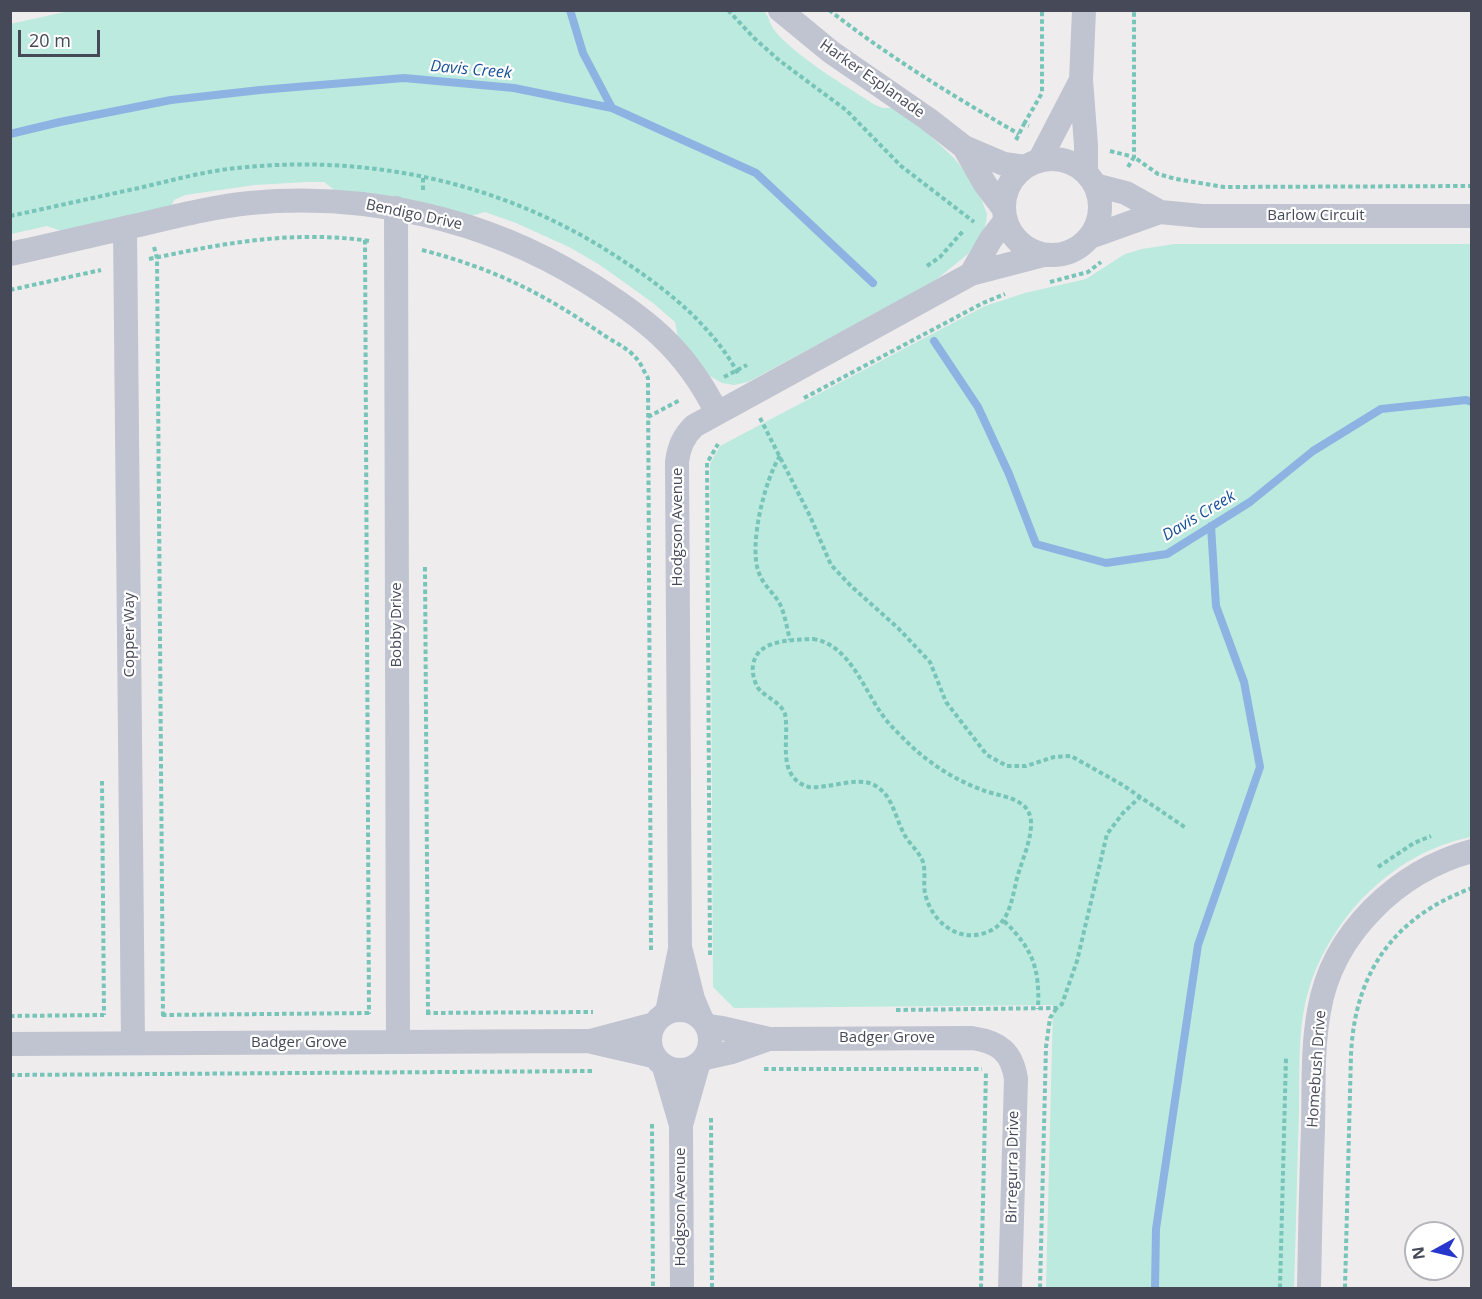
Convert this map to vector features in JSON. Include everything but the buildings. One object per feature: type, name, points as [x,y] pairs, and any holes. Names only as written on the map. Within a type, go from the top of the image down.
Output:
[{"type":"street","name":"Harker Esplanade","points":[[780,10],[824,46],[964,147],[1023,164]]},
{"type":"street","points":[[1005,214],[1012,233],[1019,242],[1044,255],[1071,251],[1090,237],[1100,209],[1099,197],[1090,179],[1086,145],[1081,80],[1084,10]]},
{"type":"street","points":[[971,274],[1005,214],[1009,187],[1023,164],[1054,133],[1081,80]]},
{"type":"street","name":"Harker Esplanade","points":[[964,147],[1005,214]]},
{"type":"street","points":[[1023,164],[1062,160],[1090,179]]},
{"type":"street","name":"Barlow Circuit","points":[[1090,179],[1126,193],[1160,212],[1202,216],[1472,216]]},
{"type":"street","name":"Bendigo Drive","points":[[10,254],[220,207],[266,202],[335,202],[396,208],[485,231],[556,263],[612,297],[651,326],[682,357],[704,388],[717,413]]},
{"type":"street","name":"Bobby Drive","points":[[396,208],[398,1042]]},
{"type":"street","name":"Barlow Circuit","points":[[1090,237],[1160,212]]},
{"type":"street","name":"Copper Way","points":[[125,228],[133,1043]]},
{"type":"street","name":"Hodgson Avenue","points":[[704,1022],[693,999],[681,949],[677,462],[679,450],[687,433],[694,426],[971,274],[1044,255]]},
{"type":"street","name":"Homebush Drive","points":[[1309,1288],[1314,1052],[1319,1008],[1327,983],[1338,957],[1352,935],[1383,899],[1416,874],[1446,859],[1472,851]]},
{"type":"street","name":"Hodgson Avenue","points":[[660,1018],[681,949]]},
{"type":"street","points":[[684,1010],[704,1022],[710,1043],[701,1061],[681,1071],[672,1070],[659,1061],[649,1040],[660,1018],[684,1010]]},
{"type":"street","name":"Badger Grove","points":[[588,1041],[660,1018]]},
{"type":"street","name":"Badger Grove","points":[[704,1022],[769,1039],[972,1038],[994,1043],[1003,1050]]},
{"type":"street","name":"Badger Grove","points":[[701,1061],[769,1039]]},
{"type":"street","name":"Badger Grove","points":[[10,1044],[588,1041],[659,1061]]},
{"type":"street","name":"Birregurra Drive","points":[[1003,1050],[1014,1068],[1016,1079],[1010,1288]]},
{"type":"street","name":"Hodgson Avenue","points":[[659,1061],[681,1125]]},
{"type":"street","name":"Hodgson Avenue","points":[[681,1288],[681,1125],[701,1061]]},
{"type":"path","points":[[728,10],[780,61],[846,110],[901,166],[972,220]]},
{"type":"path","points":[[829,10],[908,68],[1020,134]]},
{"type":"path","points":[[1023,164],[1020,134],[1042,93],[1042,10]]},
{"type":"path","points":[[1126,193],[1128,166],[1134,157],[1134,10]]},
{"type":"path","points":[[1024,124],[1054,133]]},
{"type":"path","points":[[1086,145],[1134,157],[1158,174],[1224,187],[1472,186]]},
{"type":"path","points":[[10,216],[226,170],[268,165],[347,165],[384,169],[464,186],[545,217],[588,239],[632,266],[682,304],[704,326],[737,370],[810,516],[831,565],[850,586],[898,628],[930,662],[946,702],[987,755],[1007,766],[1026,765],[1054,757],[1071,756],[1121,784],[1186,828]]},
{"type":"path","points":[[923,269],[940,257],[976,216],[985,184]]},
{"type":"path","points":[[141,187],[157,258],[162,1073]]},
{"type":"path","points":[[10,290],[236,242],[306,236],[365,240],[396,244],[458,260],[510,279],[567,310],[636,357],[648,378],[651,954]]},
{"type":"path","points":[[365,240],[369,1014]]},
{"type":"path","points":[[1047,283],[1088,272],[1105,259]]},
{"type":"path","points":[[804,398],[983,303],[1008,293]]},
{"type":"path","points":[[648,417],[747,364]]},
{"type":"path","points":[[753,425],[762,420]]},
{"type":"path","points":[[710,965],[707,463],[718,444],[727,439]]},
{"type":"path","points":[[780,455],[770,474],[763,496],[756,559],[759,574],[780,604],[790,640]]},
{"type":"path","points":[[790,640],[820,640],[833,647],[852,667],[891,726],[916,751],[957,778],[984,791],[1018,801],[1027,809],[1031,822],[1029,833],[1017,874],[1011,907],[1004,921],[992,930],[972,936],[957,933],[939,921],[927,902],[923,864],[902,832],[889,798],[881,790],[866,782],[816,788],[801,785],[794,780],[788,769],[782,708],[759,689],[755,682],[753,667],[756,656],[767,646],[790,640]]},
{"type":"path","points":[[1040,1288],[1046,1047],[1050,1018],[1062,1004],[1068,991],[1107,834],[1118,818],[1140,797]]},
{"type":"path","points":[[1344,1288],[1352,1026],[1358,1004],[1376,961],[1407,924],[1429,907],[1472,888]]},
{"type":"path","points":[[1004,921],[1021,938],[1032,957],[1039,981],[1038,1009]]},
{"type":"path","points":[[884,1010],[1057,1008]]},
{"type":"path","points":[[10,1016],[604,1012]]},
{"type":"path","points":[[756,1070],[986,1069],[981,1288]]},
{"type":"path","points":[[10,1074],[605,1071]]},
{"type":"path","points":[[652,1116],[653,1288]]},
{"type":"path","points":[[711,1116],[712,1288]]},
{"type":"green space","points":[[74,10],[764,11],[775,31],[795,51],[875,105],[894,108],[924,130],[953,157],[979,193],[987,214],[986,223],[982,236],[968,254],[932,283],[748,382],[734,385],[722,383],[710,376],[678,337],[675,322],[653,303],[600,265],[569,247],[485,212],[471,216],[336,191],[324,182],[307,182],[255,185],[185,195],[174,200],[170,208],[61,231],[47,226],[11,234],[10,24]]},
{"type":"green space","points":[[1174,244],[1471,244],[1471,837],[1443,845],[1392,872],[1350,912],[1333,936],[1319,962],[1305,1004],[1301,1034],[1294,1288],[1046,1288],[1053,1005],[734,1008],[713,987],[710,464],[720,446],[985,306],[1025,293],[1086,279],[1125,254]]},
{"type":"waterway","points":[[570,10],[583,53],[612,108]]},
{"type":"waterway","name":"Davis Creek","points":[[10,134],[171,100],[260,90],[404,78],[514,88],[612,108],[756,173],[873,283]]},
{"type":"waterway","name":"Davis Creek","points":[[934,341],[978,407],[1009,474],[1036,544],[1106,563],[1167,554],[1250,502],[1313,451],[1381,409],[1466,400],[1472,402]]},
{"type":"waterway","points":[[1155,1288],[1156,1229],[1198,945],[1260,767],[1244,682],[1216,606],[1211,526]]}]
